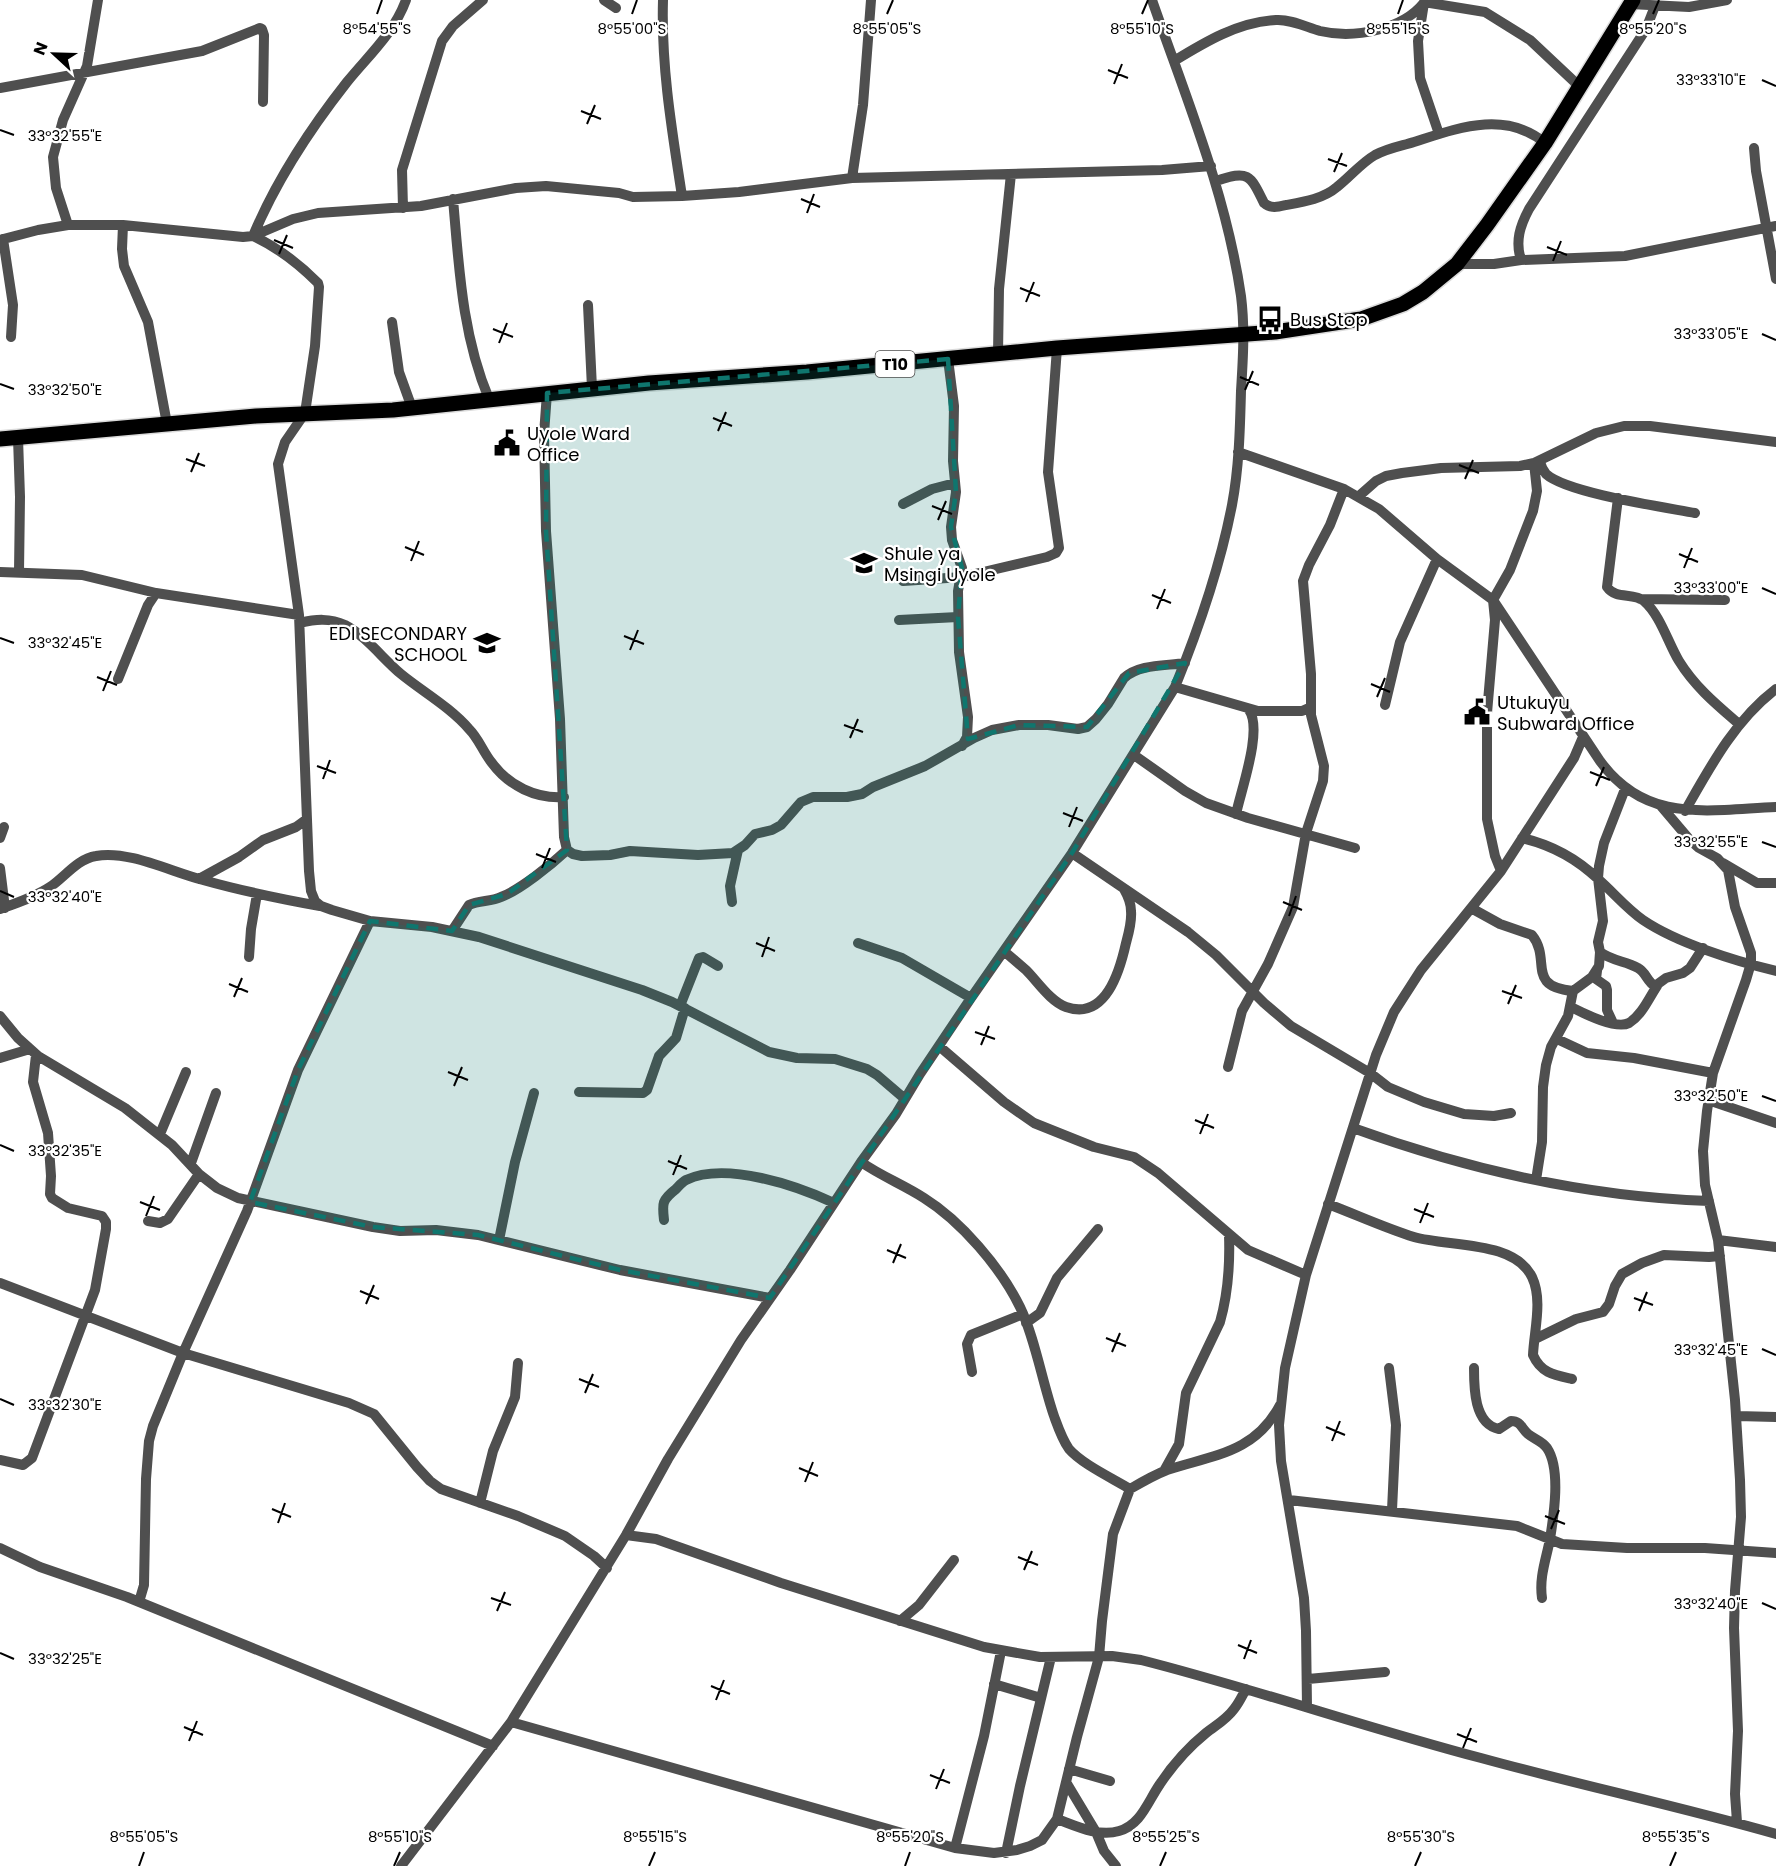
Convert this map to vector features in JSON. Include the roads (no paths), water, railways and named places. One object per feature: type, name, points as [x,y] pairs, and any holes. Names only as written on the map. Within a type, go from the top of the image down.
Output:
[{"type":"highway","name":"T10","points":[[0,439],[167,424],[412,408],[592,388],[1310,328],[1380,314],[1423,292],[1457,264],[1545,143],[1631,2]]},
{"type":"street","points":[[68,225],[56,188],[53,157],[63,120],[84,74],[94,31],[98,0]]},
{"type":"street","points":[[253,236],[270,199],[305,140],[348,81],[393,28],[406,0]]},
{"type":"street","points":[[403,208],[402,170],[442,41],[453,26],[483,0]]},
{"type":"street","points":[[604,0],[616,8]]},
{"type":"street","points":[[663,0],[665,69],[682,196]]},
{"type":"street","points":[[852,178],[863,105],[871,0]]},
{"type":"street","points":[[1631,2],[1655,6],[1689,7],[1727,0]]},
{"type":"street","points":[[401,1866],[511,1722],[607,1568],[668,1459],[741,1340],[905,1100],[939,1046],[1072,854],[1175,687],[1185,663],[1209,594],[1232,504],[1238,452],[1244,333],[1236,273],[1216,181],[1154,1]]},
{"type":"street","points":[[1174,61],[1213,38],[1242,27],[1278,20],[1332,33],[1353,33],[1396,24],[1409,17],[1425,1]]},
{"type":"street","points":[[1425,1],[1480,10],[1489,14],[1530,40],[1580,87]]},
{"type":"street","points":[[1425,1],[1418,41],[1420,73],[1439,134]]},
{"type":"street","points":[[1521,260],[1519,232],[1529,209],[1646,29],[1655,6]]},
{"type":"street","points":[[0,88],[202,51],[260,28],[264,35],[263,102]]},
{"type":"street","points":[[1216,181],[1238,174],[1246,176],[1254,182],[1264,203],[1274,207],[1295,204],[1331,192],[1366,161],[1386,149],[1476,125],[1509,126],[1530,132],[1545,143]]},
{"type":"street","points":[[1754,148],[1756,171],[1772,226],[1776,279]]},
{"type":"street","points":[[11,337],[13,305],[2,239],[68,225],[123,225],[253,236],[307,215],[403,208],[532,186],[619,193],[633,197],[682,196],[739,192],[852,178],[1162,170],[1211,166]]},
{"type":"street","points":[[998,354],[999,289],[1011,174]]},
{"type":"street","points":[[453,199],[464,308],[472,350],[489,399]]},
{"type":"street","points":[[123,225],[124,266],[148,322],[167,424]]},
{"type":"street","points":[[1457,264],[1609,257],[1642,253],[1772,226]]},
{"type":"street","points":[[253,236],[268,243],[297,263],[319,285],[315,346],[305,414],[285,441],[278,464],[300,619],[303,743],[311,891],[315,901],[321,906]]},
{"type":"street","points":[[588,304],[592,388]]},
{"type":"street","points":[[392,322],[399,372],[412,408]]},
{"type":"street","points":[[903,581],[962,577],[1047,558],[1056,553],[1059,548],[1048,472],[1057,348]]},
{"type":"street","points":[[948,359],[954,406],[953,461],[956,492],[951,527],[952,540],[962,568],[958,591],[958,617],[961,673],[968,717],[967,737],[962,746]]},
{"type":"street","points":[[547,393],[544,434],[546,531],[555,630],[564,797],[563,825],[567,850],[573,854],[610,855],[630,851],[654,854],[719,855],[738,850],[755,834],[781,825],[801,802],[813,797],[847,797],[862,794],[871,788],[925,766],[983,734],[1020,724],[1078,729],[1086,727],[1096,719],[1124,678],[1130,673],[1138,669],[1185,663]]},
{"type":"street","points":[[1359,496],[1386,476],[1402,472],[1441,468],[1520,466],[1537,463],[1596,433],[1624,426],[1650,426],[1776,442]]},
{"type":"street","points":[[18,438],[19,572]]},
{"type":"street","points":[[1238,452],[1359,496],[1394,520],[1437,559],[1493,600],[1608,772],[1625,789],[1661,806],[1685,811],[1776,807]]},
{"type":"street","points":[[1537,463],[1553,479],[1587,491],[1695,513]]},
{"type":"street","points":[[1501,871],[1495,856],[1487,819],[1487,702],[1495,620],[1493,600],[1510,570],[1533,511],[1537,491],[1537,463]]},
{"type":"street","points":[[903,504],[932,489],[955,483]]},
{"type":"street","points":[[1228,1067],[1239,1020],[1268,964],[1293,907],[1305,833],[1320,793],[1324,766],[1312,722],[1309,645],[1303,581],[1330,525],[1344,489]]},
{"type":"street","points":[[1618,498],[1607,587],[1612,593],[1640,599],[1725,600]]},
{"type":"street","points":[[1384,705],[1400,642],[1437,559]]},
{"type":"street","points":[[0,572],[82,575],[156,593],[300,619],[324,619],[345,626],[468,727],[491,762],[509,780],[540,796],[564,797]]},
{"type":"street","points":[[118,679],[141,621],[156,593]]},
{"type":"street","points":[[1640,599],[1654,613],[1678,660],[1693,680],[1706,695],[1740,724]]},
{"type":"street","points":[[899,620],[958,617]]},
{"type":"street","points":[[1175,687],[1249,710],[1302,711],[1311,707]]},
{"type":"street","points":[[1685,811],[1704,777],[1740,724],[1761,701],[1776,689]]},
{"type":"street","points":[[1236,813],[1254,734],[1254,719],[1249,710]]},
{"type":"street","points":[[1307,1707],[1304,1598],[1281,1461],[1279,1425],[1285,1368],[1306,1275],[1384,1034],[1421,970],[1501,871],[1574,758],[1584,737]]},
{"type":"street","points":[[1134,754],[1195,797],[1236,813],[1355,848]]},
{"type":"street","points":[[1613,1023],[1608,1013],[1606,986],[1596,979],[1600,952],[1598,942],[1603,921],[1598,878],[1604,843],[1625,789]]},
{"type":"street","points":[[1661,806],[1689,839],[1723,863],[1757,883],[1776,883]]},
{"type":"street","points":[[199,879],[239,857],[263,840],[297,827],[307,819]]},
{"type":"street","points":[[1522,838],[1560,850],[1598,878],[1642,919],[1663,931],[1703,948],[1776,971]]},
{"type":"street","points":[[452,931],[469,905],[507,894],[550,865],[567,850]]},
{"type":"street","points":[[732,902],[730,886],[738,850]]},
{"type":"street","points":[[1072,854],[1200,942],[1291,1026],[1370,1073],[1388,1087],[1452,1111],[1494,1116],[1510,1113]]},
{"type":"street","points":[[0,868],[2,909],[35,896],[84,860],[95,856],[133,859],[199,879],[257,894],[321,906],[370,921],[452,931],[642,990],[682,1007],[769,1052],[797,1058],[835,1059],[867,1069],[905,1100]]},
{"type":"street","points":[[1723,863],[1728,870],[1735,907],[1750,947],[1751,963],[1713,1073],[1703,1151],[1705,1185],[1718,1240],[1737,1416],[1741,1517],[1737,1550],[1734,1628],[1738,1708],[1735,1794],[1737,1822]]},
{"type":"street","points":[[1005,952],[1027,971],[1058,1004],[1077,1010],[1087,1009],[1110,989],[1121,965],[1132,913],[1129,898],[1124,889]]},
{"type":"street","points":[[249,957],[257,894]]},
{"type":"street","points":[[1471,909],[1500,924],[1532,935],[1540,951],[1540,967],[1545,980],[1555,987],[1573,990],[1586,983],[1597,971]]},
{"type":"street","points":[[139,1602],[144,1585],[149,1441],[183,1353],[250,1202],[298,1070],[370,921]]},
{"type":"street","points":[[858,943],[902,958],[972,998]]},
{"type":"street","points":[[1571,1007],[1613,1023],[1629,1023],[1658,986],[1666,978],[1683,973],[1690,968],[1703,948]]},
{"type":"street","points":[[1600,952],[1615,961],[1640,969],[1650,984],[1658,986]]},
{"type":"street","points":[[579,1092],[643,1093],[647,1090],[662,1053],[676,1038],[682,1007],[699,958],[703,957],[718,966]]},
{"type":"street","points":[[1536,1180],[1544,1127],[1544,1077],[1551,1047],[1571,1007],[1570,999],[1573,990]]},
{"type":"street","points":[[0,1016],[33,1052],[108,1097],[160,1134],[199,1174],[227,1194],[250,1202],[373,1227],[400,1231],[458,1232],[630,1272],[770,1298]]},
{"type":"street","points":[[1557,1039],[1587,1053],[1634,1058],[1713,1073]]},
{"type":"street","points":[[939,1046],[1004,1102],[1034,1123],[1094,1147],[1134,1156],[1208,1215],[1229,1235],[1257,1255],[1306,1275]]},
{"type":"street","points":[[0,1058],[33,1052]]},
{"type":"street","points":[[0,1460],[23,1465],[32,1458],[95,1290],[106,1222],[102,1216],[68,1208],[52,1198],[50,1194],[48,1132],[33,1082],[33,1052]]},
{"type":"street","points":[[160,1134],[186,1072]]},
{"type":"street","points":[[190,1163],[216,1093]]},
{"type":"street","points":[[499,1240],[515,1162],[534,1093]]},
{"type":"street","points":[[1708,1100],[1776,1124]]},
{"type":"street","points":[[1353,1128],[1484,1168],[1536,1180],[1631,1194],[1709,1202]]},
{"type":"street","points":[[861,1162],[888,1180],[923,1197],[954,1222],[1001,1277],[1025,1319],[1043,1386],[1057,1425],[1069,1448],[1130,1489]]},
{"type":"street","points":[[148,1221],[160,1223],[168,1219],[199,1174]]},
{"type":"street","points":[[664,1220],[662,1208],[667,1195],[685,1181],[701,1176],[732,1174],[770,1180],[795,1187],[834,1203]]},
{"type":"street","points":[[1328,1204],[1417,1238],[1495,1250],[1512,1258],[1526,1269],[1534,1281],[1536,1309],[1533,1354],[1544,1370],[1552,1375],[1572,1379]]},
{"type":"street","points":[[972,1372],[967,1344],[971,1335],[1040,1313],[1057,1278],[1098,1229]]},
{"type":"street","points":[[1164,1471],[1179,1444],[1186,1394],[1224,1310],[1229,1235]]},
{"type":"street","points":[[1718,1240],[1776,1247]]},
{"type":"street","points":[[1535,1339],[1576,1319],[1603,1312],[1622,1274],[1642,1263],[1664,1255],[1720,1256]]},
{"type":"street","points":[[0,1283],[183,1353],[368,1411],[379,1419],[430,1480],[441,1489],[565,1536],[607,1568]]},
{"type":"street","points":[[480,1503],[493,1451],[515,1397],[518,1363]]},
{"type":"street","points":[[1389,1368],[1395,1425],[1392,1510]]},
{"type":"street","points":[[1474,1368],[1475,1386],[1483,1419],[1499,1429],[1511,1421],[1520,1423],[1529,1434],[1546,1447],[1554,1466],[1554,1492],[1549,1541],[1542,1573],[1542,1598]]},
{"type":"street","points":[[511,1722],[955,1848],[1006,1853],[1030,1846],[1042,1840],[1057,1819],[1100,1657],[1110,1545],[1130,1489],[1164,1471],[1233,1451],[1266,1427],[1280,1405]]},
{"type":"street","points":[[1737,1416],[1776,1417]]},
{"type":"street","points":[[1289,1500],[1517,1526],[1549,1541],[1562,1544],[1776,1553]]},
{"type":"street","points":[[626,1535],[656,1539],[781,1583],[1001,1651],[1051,1657],[1120,1657],[1141,1660],[1480,1758],[1737,1822],[1776,1834]]},
{"type":"street","points":[[0,1548],[493,1746]]},
{"type":"street","points":[[900,1621],[919,1605],[954,1560]]},
{"type":"street","points":[[955,1848],[982,1747],[1001,1651]]},
{"type":"street","points":[[1006,1853],[1051,1657]]},
{"type":"street","points":[[1308,1679],[1385,1672]]},
{"type":"street","points":[[994,1684],[1041,1698]]},
{"type":"street","points":[[1057,1819],[1096,1832],[1119,1831],[1134,1823],[1161,1782],[1201,1738],[1219,1725],[1234,1709],[1246,1689]]},
{"type":"street","points":[[1069,1769],[1110,1781]]},
{"type":"street","points":[[1066,1782],[1096,1832],[1104,1851],[1116,1866]]},
{"type":"place","name":"Bus Stop","points":[[1270,319]]},
{"type":"place","name":"Uyole Ward Office","points":[[507,443]]},
{"type":"place","name":"Shule ya Msingi Uyole","points":[[864,563]]},
{"type":"place","name":"EDI SECONDARY SCHOOL","points":[[487,643]]},
{"type":"place","name":"Utukuyu Subward Office","points":[[1477,712]]}]
